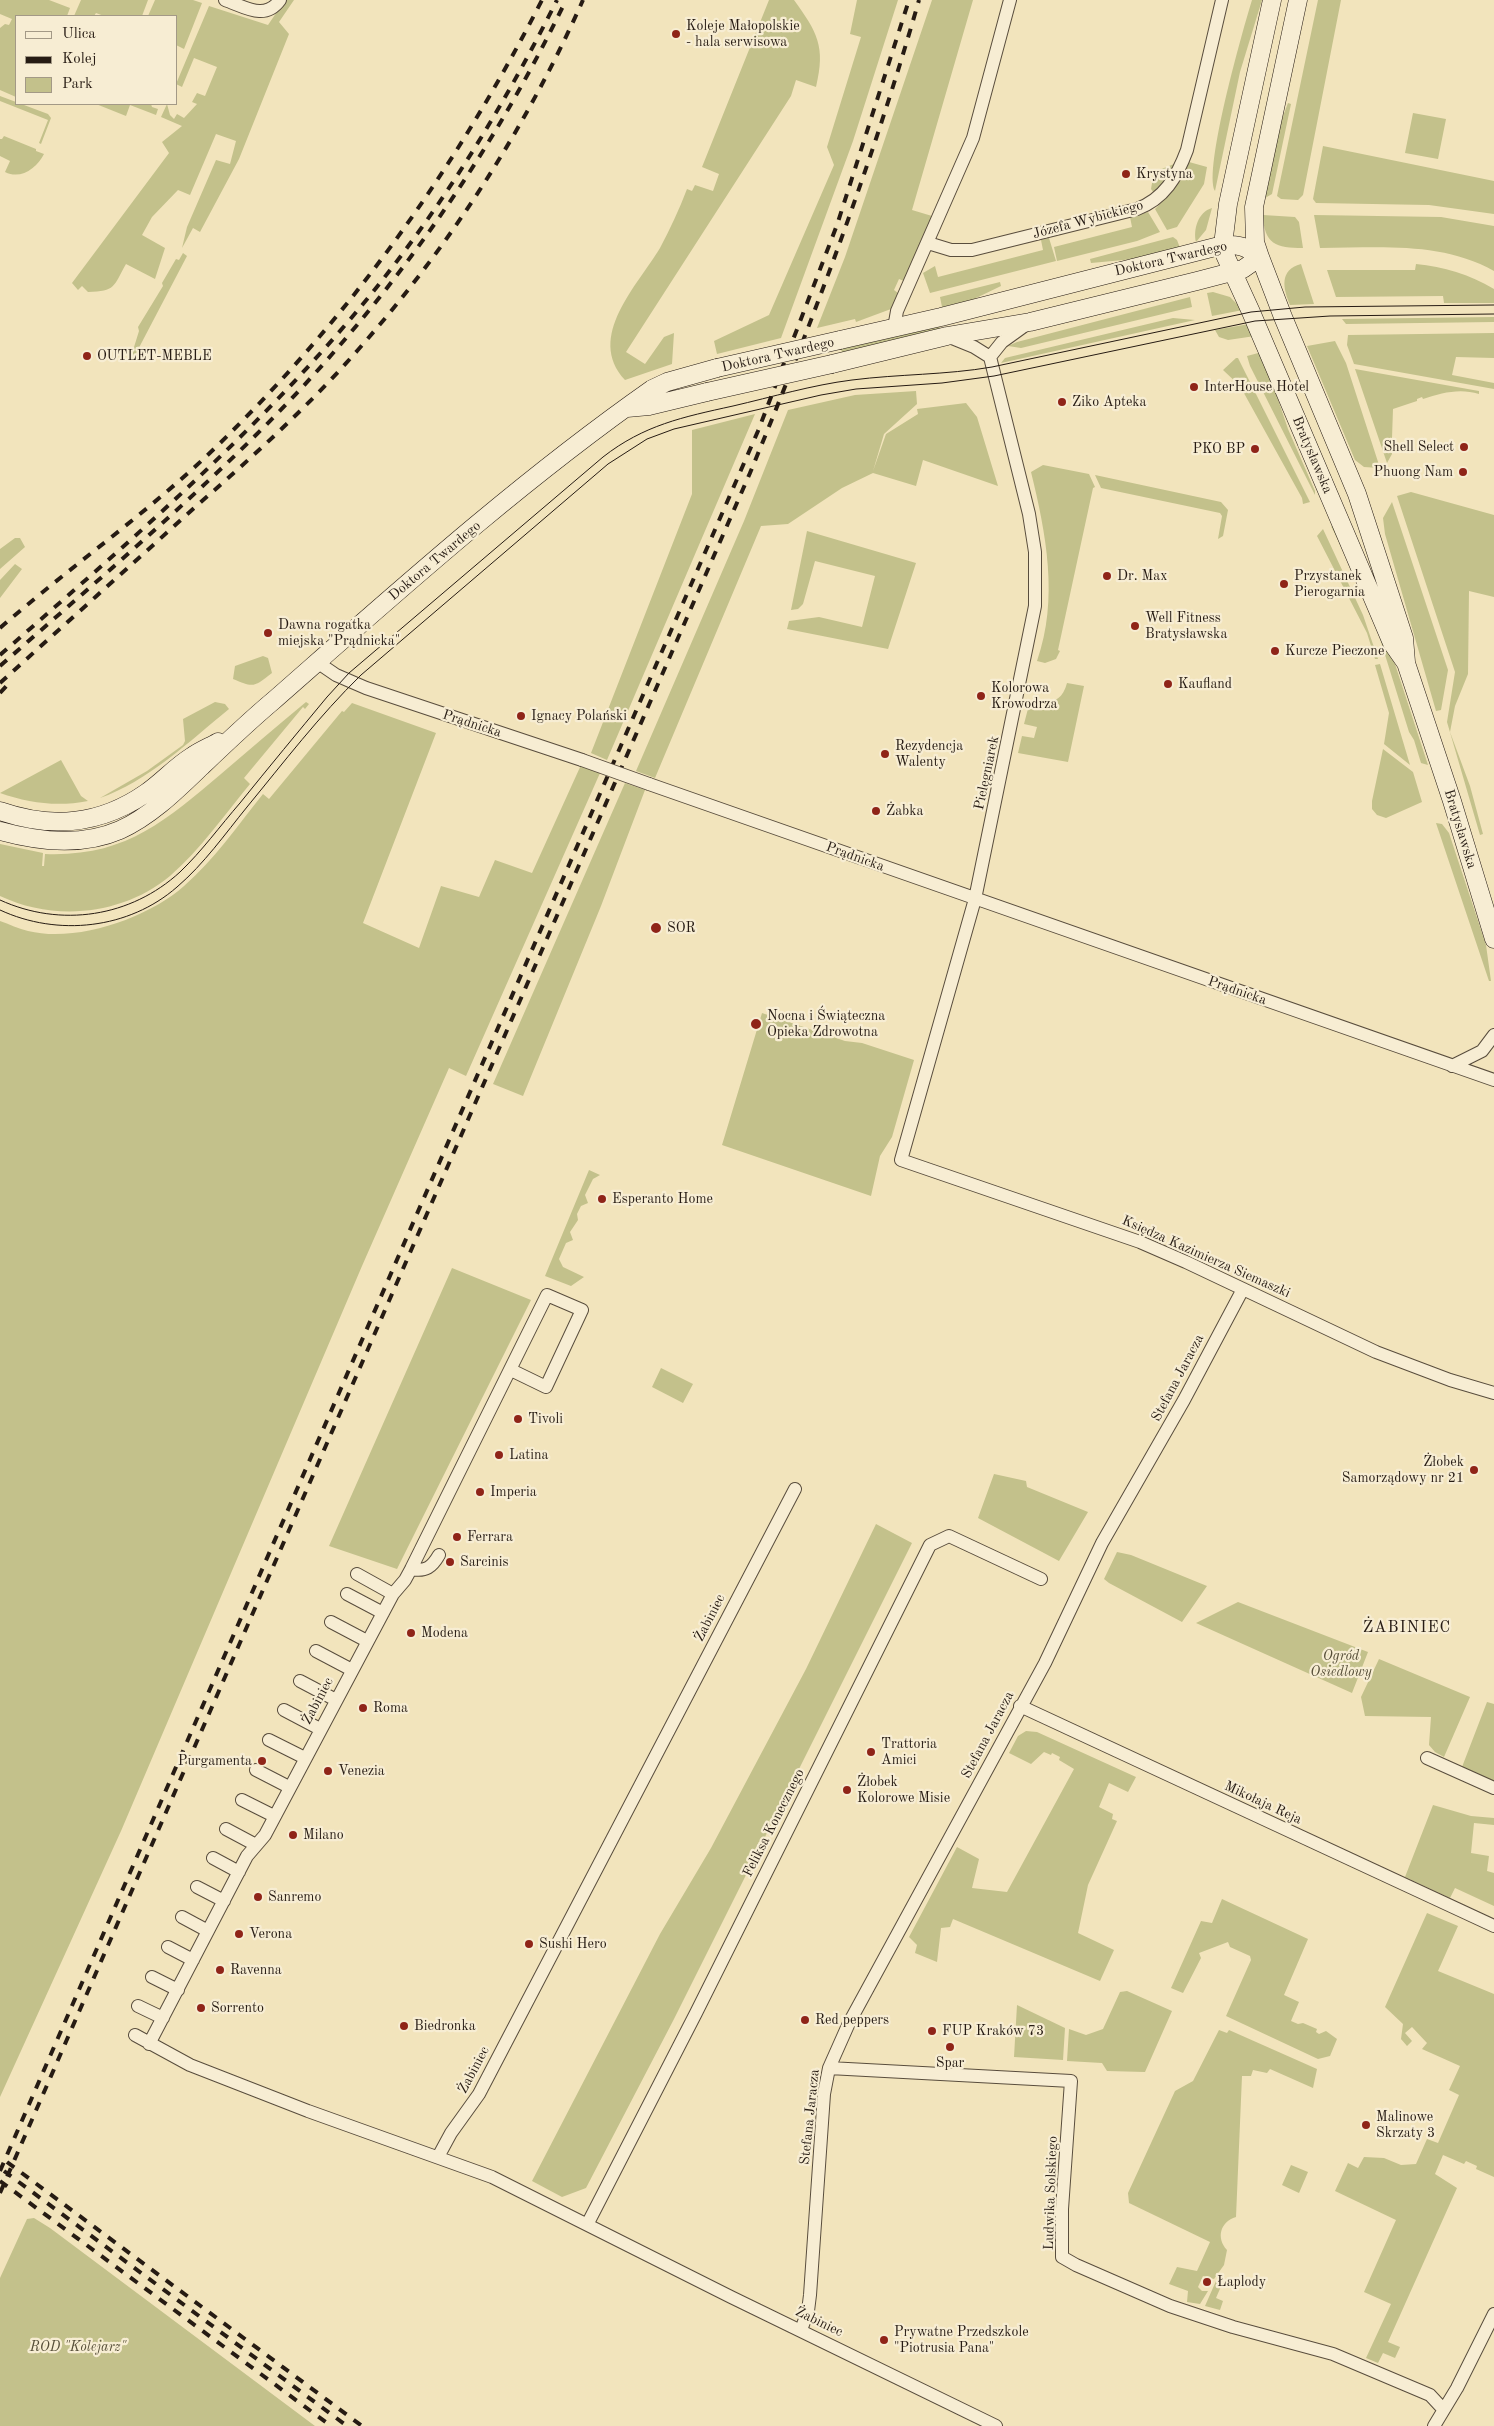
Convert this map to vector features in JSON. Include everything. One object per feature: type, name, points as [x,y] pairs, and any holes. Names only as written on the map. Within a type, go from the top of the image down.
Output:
[{"type":"street","points":[[225,0],[259,12],[276,4]]},
{"type":"street","points":[[894,328],[895,316],[973,138],[1010,0]]},
{"type":"street","name":"Józefa Wybickiego","points":[[928,243],[951,250],[972,250],[1137,208],[1158,198],[1171,182],[1186,150],[1222,0]]},
{"type":"street","points":[[1223,245],[1228,204],[1272,0]]},
{"type":"street","points":[[1260,257],[1255,242],[1254,207],[1298,0]]},
{"type":"street","name":"Doktora Twardego","points":[[317,662],[536,476],[626,408],[652,389],[667,382],[717,368],[894,328],[1223,245],[1236,244],[1248,248],[1260,257],[1243,269],[1030,322],[947,336],[649,406],[626,408]]},
{"type":"street","name":"Bratysławska","points":[[1223,245],[1232,272],[1251,312],[1392,643],[1406,663]]},
{"type":"street","name":"Bratysławska","points":[[1260,257],[1282,317],[1357,494],[1404,638],[1406,663],[1494,939]]},
{"type":"street","points":[[947,336],[974,347],[990,357],[1002,342],[1030,322]]},
{"type":"street","name":"Pielęgniarek","points":[[901,1160],[975,899],[1031,632],[1036,591],[1035,552],[1029,514],[990,357]]},
{"type":"street","points":[[0,831],[57,842],[84,840],[121,830],[172,794],[238,731],[317,662]]},
{"type":"street","name":"Prądnicka","points":[[317,662],[336,675],[366,688],[582,760],[1494,1080]]},
{"type":"street","points":[[0,811],[56,823],[82,820],[108,813],[144,794],[190,757],[238,731]]},
{"type":"street","points":[[1452,1066],[1482,1051],[1494,1035]]},
{"type":"street","name":"Księdza Kazimierza Siemaszki","points":[[901,1160],[1140,1242],[1376,1352],[1450,1380],[1494,1392]]},
{"type":"street","name":"Stefana Jaracza","points":[[802,2330],[808,2311],[810,2295],[824,2094],[829,2068],[849,2023],[1045,1663],[1102,1543],[1184,1400],[1242,1289]]},
{"type":"street","name":"Żabiniec","points":[[149,2044],[246,1856],[265,1834],[393,1594],[405,1580],[411,1569],[547,1295],[582,1310],[546,1387],[511,1370]]},
{"type":"street","name":"Żabiniec","points":[[438,2156],[451,2133],[479,2094],[795,1488]]},
{"type":"street","name":"Feliksa Konecznego","points":[[588,2223],[696,2013],[930,1545],[949,1536],[1041,1578]]},
{"type":"street","points":[[411,1569],[420,1570],[428,1568],[439,1555]]},
{"type":"street","points":[[357,1574],[393,1594]]},
{"type":"street","points":[[347,1594],[383,1613]]},
{"type":"street","points":[[331,1622],[367,1642]]},
{"type":"street","points":[[316,1651],[352,1670]]},
{"type":"street","points":[[300,1681],[336,1700]]},
{"type":"street","name":"Mikołaja Reja","points":[[1020,1706],[1494,1926]]},
{"type":"street","points":[[284,1710],[320,1729]]},
{"type":"street","points":[[269,1740],[305,1758]]},
{"type":"street","points":[[1427,1758],[1494,1788]]},
{"type":"street","points":[[256,1770],[289,1788]]},
{"type":"street","points":[[242,1800],[274,1816]]},
{"type":"street","points":[[226,1829],[256,1844]]},
{"type":"street","points":[[213,1858],[239,1872]]},
{"type":"street","points":[[197,1887],[224,1901]]},
{"type":"street","points":[[182,1918],[208,1931]]},
{"type":"street","points":[[168,1946],[193,1960]]},
{"type":"street","points":[[152,1977],[178,1990]]},
{"type":"street","points":[[138,2006],[163,2018]]},
{"type":"street","name":"Żabiniec","points":[[135,2035],[190,2064],[308,2111],[492,2176],[731,2297],[996,2426]]},
{"type":"street","name":"Ludwika Solskiego","points":[[829,2068],[1071,2081],[1062,2208],[1062,2257],[1076,2265],[1170,2306],[1233,2327],[1333,2354],[1430,2395],[1443,2409]]},
{"type":"street","points":[[1434,2426],[1457,2388],[1494,2314]]},
{"type":"green space","points":[[0,0],[49,0],[70,8],[67,15],[15,15],[15,97],[0,90],[0,28],[5,24],[9,25],[12,19],[0,14]]},
{"type":"green space","points":[[81,0],[148,0],[142,15],[101,15],[96,13],[95,15],[74,15]]},
{"type":"green space","points":[[155,0],[193,0],[202,3],[184,49],[178,46],[178,15],[148,15]]},
{"type":"green space","points":[[285,0],[294,0],[279,22],[289,34],[239,159],[200,232],[193,228],[182,248],[187,227],[216,160],[230,164],[236,141],[216,134],[190,195],[178,190],[152,217],[142,235],[165,248],[155,279],[126,264],[116,283],[109,289],[88,292],[82,286],[78,290],[72,283],[169,153],[162,142],[182,126],[161,117],[167,105],[170,115],[174,119],[177,114],[184,118],[197,104],[192,102],[197,93],[205,96],[217,67],[194,58],[182,87],[178,85],[178,79],[209,6],[268,25]]},
{"type":"green space","points":[[769,0],[794,0],[809,21],[819,50],[820,61],[816,87],[796,80],[791,96],[626,352],[645,364],[664,337],[674,333],[672,364],[625,380],[614,364],[610,346],[619,312],[660,248],[687,189],[692,191],[695,185],[713,191],[719,174],[702,167]]},
{"type":"green space","points":[[857,0],[898,0],[853,141],[781,338],[717,354],[714,341],[769,315],[834,165],[827,147],[861,37],[850,34]]},
{"type":"green space","points":[[932,0],[973,0],[912,210],[932,216],[904,281],[899,279],[894,290],[898,293],[891,309],[856,322],[855,319],[817,328],[845,257]]},
{"type":"green space","points":[[1252,0],[1262,0],[1240,72],[1215,191],[1213,178],[1214,156],[1219,129],[1233,68]]},
{"type":"green space","points":[[1318,0],[1341,0],[1303,195],[1298,200],[1281,199],[1277,196]]},
{"type":"green space","points":[[0,96],[15,102],[15,105],[24,105],[48,114],[51,118],[41,144],[39,143],[48,120],[0,101]]},
{"type":"green space","points":[[1288,103],[1291,104],[1272,194],[1265,198],[1280,124]]},
{"type":"green space","points":[[98,105],[130,105],[126,116]]},
{"type":"green space","points":[[130,105],[151,105],[158,109],[156,115]]},
{"type":"green space","points":[[1413,113],[1446,119],[1438,159],[1405,153]]},
{"type":"green space","points":[[4,136],[44,154],[33,168],[23,174],[17,175],[5,172],[10,161],[0,156],[0,139]]},
{"type":"green space","points":[[1323,146],[1494,181],[1494,214],[1429,205],[1316,203],[1313,199]]},
{"type":"green space","points":[[1189,162],[1207,167],[1204,184],[1177,227],[1167,230],[1155,209],[1173,191]]},
{"type":"green space","points":[[1174,164],[1164,182],[1154,193],[1151,189],[1154,172]]},
{"type":"green space","points":[[1212,208],[1206,230],[1196,242],[1195,232],[1200,217]]},
{"type":"green space","points":[[1148,212],[1160,232],[1137,241],[1057,261],[1054,247],[1132,227],[1130,217]]},
{"type":"green space","points":[[1263,215],[1295,217],[1299,222],[1303,248],[1286,247],[1273,242],[1266,232]]},
{"type":"green space","points":[[1314,215],[1441,217],[1494,226],[1494,271],[1474,261],[1453,255],[1409,248],[1320,248]]},
{"type":"green space","points":[[1173,237],[1177,240],[1180,248],[1134,259],[1091,263],[1090,259]]},
{"type":"green space","points":[[1049,238],[1056,261],[930,293],[923,273],[935,266],[938,277],[1043,250],[1041,240]]},
{"type":"green space","points":[[183,253],[187,256],[132,361],[130,360],[139,331],[138,327],[163,286],[162,283],[176,259],[179,260]]},
{"type":"green space","points":[[1301,264],[1314,304],[1290,305],[1285,286],[1286,275],[1294,267]]},
{"type":"green space","points":[[1416,264],[1456,272],[1485,284],[1494,289],[1494,303],[1444,303],[1443,296],[1336,297],[1327,270],[1415,270]]},
{"type":"green space","points":[[1000,282],[1001,286],[972,300],[942,307],[940,297]]},
{"type":"green space","points":[[1213,292],[1230,297],[1243,310],[1212,316],[1207,293]]},
{"type":"green space","points":[[1190,297],[1192,307],[1021,348],[1008,346],[1017,342]]},
{"type":"green space","points":[[1494,317],[1494,322],[1346,324],[1342,319]]},
{"type":"green space","points":[[1173,318],[1195,320],[1001,363],[1005,358]]},
{"type":"green space","points":[[1249,324],[1255,336],[1228,340],[1219,337],[1215,330]]},
{"type":"green space","points":[[939,325],[941,330],[842,353],[841,348]]},
{"type":"green space","points":[[1494,333],[1494,358],[1456,357],[1452,375],[1494,383],[1494,389],[1354,364],[1347,345],[1348,335]]},
{"type":"green space","points":[[1335,341],[1346,363],[1380,468],[1364,467],[1355,460],[1307,346]]},
{"type":"green space","points":[[1262,352],[1288,429],[1315,491],[1315,495],[1250,366],[1247,356]]},
{"type":"green space","points":[[1238,358],[1310,502],[1303,504],[1302,498],[1240,386],[1223,370]]},
{"type":"green space","points":[[1355,369],[1479,391],[1479,394],[1464,391],[1451,392],[1423,399],[1422,397],[1417,399],[1417,401],[1393,409],[1392,454],[1387,463]]},
{"type":"green space","points":[[916,391],[917,404],[884,434],[873,471],[886,434],[918,414],[917,409],[966,403],[977,417],[998,486],[923,460],[916,486],[873,473],[842,488],[788,524],[761,526],[655,778],[636,771],[744,521],[788,410],[855,395]]},
{"type":"green space","points":[[755,414],[607,760],[591,753],[692,494],[692,430]]},
{"type":"green space","points":[[1043,465],[1089,474],[1095,487],[1093,488],[1058,650],[1060,651],[1056,659],[1045,663],[1037,661],[1044,638],[1047,614],[1048,566],[1031,472]]},
{"type":"green space","points":[[1095,475],[1221,502],[1228,510],[1223,536],[1218,539],[1222,516],[1220,513],[1101,488]]},
{"type":"green space","points":[[1411,492],[1494,515],[1494,597],[1469,591],[1468,674],[1455,706],[1450,732],[1470,786],[1483,834],[1480,835],[1447,722],[1455,672],[1397,496]]},
{"type":"green space","points":[[1392,502],[1448,670],[1441,710],[1436,711],[1385,534],[1383,518]]},
{"type":"green space","points":[[1331,526],[1333,527],[1351,567]]},
{"type":"green space","points":[[1323,529],[1363,615],[1378,659],[1375,659],[1367,633],[1317,536]]},
{"type":"green space","points":[[807,531],[916,563],[888,649],[787,629],[789,621],[819,617],[862,627],[875,576],[815,561],[803,604],[798,609],[791,610]]},
{"type":"green space","points":[[15,538],[20,538],[25,547],[0,569],[0,549]]},
{"type":"green space","points":[[15,564],[22,569],[0,598],[0,580]]},
{"type":"green space","points":[[1361,588],[1395,664],[1428,765],[1421,763],[1414,740],[1409,732],[1377,629]]},
{"type":"green space","points":[[263,656],[268,658],[272,673],[266,678],[254,685],[245,684],[233,679],[235,666]]},
{"type":"green space","points":[[1380,664],[1410,765],[1384,744],[1389,713],[1375,665]]},
{"type":"green space","points":[[1067,683],[1084,686],[1068,762],[1018,753],[1022,736],[1034,738],[1037,727],[1024,724],[1030,701],[1043,703],[1058,699],[1065,690]]},
{"type":"green space","points":[[215,702],[225,704],[229,709],[184,747],[151,771],[135,782],[100,798],[147,771],[183,745],[185,741],[183,719]]},
{"type":"green space","points":[[306,702],[309,704],[305,709],[303,707],[244,778],[250,784],[212,832],[181,866],[151,889],[131,899],[110,906],[88,910],[43,909],[21,904],[0,896],[0,844],[43,853],[42,866],[44,866],[45,854],[98,850],[121,843],[142,833],[181,807]]},
{"type":"green space","points":[[352,703],[436,733],[363,923],[419,948],[441,886],[479,897],[495,860],[532,873],[581,765],[600,773],[466,1076],[449,1068],[362,1266],[121,1831],[0,2097],[0,921],[28,931],[47,934],[68,934],[111,925],[132,917],[169,898],[205,865],[263,794],[269,799],[342,711],[344,712]]},
{"type":"green space","points":[[1383,749],[1413,772],[1422,802],[1386,818],[1377,815],[1372,809]]},
{"type":"green space","points":[[61,760],[81,796],[88,801],[65,804],[43,803],[0,793]]},
{"type":"green space","points":[[625,783],[645,790],[601,906],[523,1096],[493,1084]]},
{"type":"green space","points":[[1436,823],[1442,824],[1449,833],[1486,945],[1491,981],[1489,981]]},
{"type":"green space","points":[[762,1013],[845,1041],[862,1043],[914,1060],[892,1137],[880,1156],[871,1196],[722,1145]]},
{"type":"green space","points":[[589,1170],[600,1175],[593,1179],[585,1195],[588,1203],[581,1206],[577,1214],[578,1220],[570,1232],[573,1240],[566,1243],[559,1259],[563,1267],[584,1277],[571,1286],[545,1276]]},
{"type":"green space","points":[[452,1268],[531,1300],[397,1569],[329,1546]]},
{"type":"green space","points":[[661,1368],[693,1384],[683,1403],[652,1387]]},
{"type":"green space","points":[[994,1474],[1026,1481],[1027,1487],[1088,1512],[1059,1561],[978,1518]]},
{"type":"green space","points":[[876,1524],[912,1543],[674,2019],[586,2188],[562,2197],[532,2181],[660,1934],[711,1848],[806,1669]]},
{"type":"green space","points":[[1117,1552],[1131,1555],[1207,1586],[1182,1622],[1104,1579]]},
{"type":"green space","name":"Ogród Osiedlowy","points":[[1238,1602],[1368,1652],[1352,1693],[1196,1623]]},
{"type":"green space","points":[[1379,1659],[1470,1697],[1444,1757],[1435,1752],[1429,1745],[1431,1717],[1365,1716],[1361,1697]]},
{"type":"green space","points":[[1487,1702],[1494,1704],[1494,1781],[1462,1767]]},
{"type":"green space","points":[[1026,1731],[1037,1732],[1136,1777],[1128,1792],[1109,1783],[1099,1807],[1113,1814],[1112,1819],[1117,1821],[1088,1885],[1078,1933],[1114,1950],[1100,1981],[953,1919],[950,1927],[941,1928],[937,1962],[915,1953],[917,1945],[909,1937],[957,1847],[979,1859],[972,1888],[1007,1892],[1074,1769],[1059,1760],[1060,1757],[1052,1753],[1051,1755],[1044,1752],[1031,1764],[1009,1753],[1018,1736]]},
{"type":"green space","points":[[1433,1805],[1471,1816],[1494,1818],[1494,1825],[1474,1823],[1471,1853],[1489,1856],[1487,1871],[1494,1873],[1494,1906],[1455,1888],[1450,1898],[1405,1877]]},
{"type":"green space","points":[[1222,1899],[1308,1939],[1284,1995],[1299,2002],[1291,2021],[1298,2024],[1303,2023],[1317,2029],[1316,2032],[1319,2034],[1326,2031],[1337,2039],[1330,2056],[1318,2059],[1226,2016],[1251,1960],[1250,1956],[1230,1947],[1228,1942],[1199,1953],[1201,1958],[1183,1993],[1171,1988],[1201,1921],[1212,1923]]},
{"type":"green space","points":[[1427,1913],[1458,1926],[1438,1971],[1494,1994],[1494,2177],[1476,2169],[1477,2166],[1466,2161],[1464,2164],[1443,2155],[1435,2174],[1457,2188],[1388,2342],[1400,2347],[1395,2358],[1383,2353],[1378,2363],[1366,2358],[1391,2304],[1364,2292],[1396,2220],[1335,2191],[1348,2163],[1358,2168],[1364,2157],[1384,2158],[1401,2165],[1416,2164],[1427,2139],[1438,2143],[1459,2095],[1449,2090],[1460,2066],[1422,2049],[1427,2043],[1412,2027],[1405,2033],[1412,2041],[1407,2046],[1401,2039],[1403,2024],[1385,2007]]},
{"type":"green space","points":[[1127,1991],[1172,2011],[1145,2072],[1107,2071],[1102,2063],[1067,2061],[1069,2029],[1086,2035],[1103,2029],[1120,1992]]},
{"type":"green space","points":[[1017,2005],[1065,2028],[1063,2060],[1014,2057]]},
{"type":"green space","points":[[1219,2030],[1227,2033],[1229,2030],[1317,2069],[1313,2088],[1270,2069],[1267,2073],[1253,2070],[1251,2076],[1242,2076],[1236,2217],[1223,2226],[1221,2236],[1227,2250],[1224,2265],[1214,2279],[1203,2276],[1198,2287],[1202,2291],[1208,2291],[1200,2304],[1187,2302],[1188,2291],[1169,2284],[1177,2267],[1197,2271],[1210,2242],[1129,2203],[1128,2193],[1175,2091],[1193,2081]]},
{"type":"green space","points":[[1291,2165],[1308,2172],[1299,2193],[1282,2185]]},
{"type":"green space","name":"ROD \"Kolejarz\"","points":[[34,2218],[315,2426],[0,2426],[0,2278],[27,2219]]},
{"type":"green space","points":[[1216,2281],[1222,2284],[1216,2298],[1223,2301],[1220,2310],[1205,2306]]},
{"type":"tram line","points":[[0,900],[23,909],[47,914],[71,915],[118,908],[140,899],[161,887],[196,856],[349,673],[603,457],[618,446],[649,430],[697,414],[822,385],[870,378],[957,372],[992,367],[1251,312],[1305,307],[1494,305]]},
{"type":"tram line","points":[[0,910],[45,924],[69,926],[115,920],[137,912],[158,901],[177,887],[205,859],[302,740],[361,675],[608,464],[647,439],[674,429],[821,395],[856,389],[942,383],[994,376],[1255,321],[1330,316],[1494,314]]},
{"type":"railway","points":[[0,628],[190,471],[266,397],[312,345],[398,237],[437,180],[474,122],[542,0]]},
{"type":"railway","points":[[0,655],[189,487],[279,398],[363,304],[418,232],[469,158],[515,80],[557,0]]},
{"type":"railway","points":[[0,666],[135,548],[234,457],[311,378],[354,328],[395,278],[434,225],[470,171],[504,116],[566,0]]},
{"type":"railway","points":[[0,683],[257,452],[318,393],[357,351],[424,270],[484,184],[537,94],[583,0]]},
{"type":"railway","points":[[0,2171],[758,431],[837,225],[909,0]]},
{"type":"railway","points":[[0,2193],[750,473],[841,239],[882,120],[919,0]]},
{"type":"railway","points":[[0,693],[12,680]]},
{"type":"railway","points":[[7,2162],[362,2426]]},
{"type":"railway","points":[[4,2171],[347,2426]]},
{"type":"railway","points":[[0,2181],[331,2426]]},
{"type":"place","name":"Koleje Małopolskie - hala serwisowa","points":[[676,34]]},
{"type":"place","name":"Krystyna","points":[[1126,174]]},
{"type":"place","name":"OUTLET-MEBLE","points":[[87,356]]},
{"type":"place","name":"InterHouse Hotel","points":[[1194,387]]},
{"type":"place","name":"Ziko Apteka","points":[[1062,402]]},
{"type":"place","name":"Shell Select","points":[[1464,447]]},
{"type":"place","name":"PKO BP","points":[[1255,449]]},
{"type":"place","name":"Phuong Nam","points":[[1463,472]]},
{"type":"place","name":"Dr. Max","points":[[1107,576]]},
{"type":"place","name":"Przystanek Pierogarnia","points":[[1284,584]]},
{"type":"place","name":"Well Fitness Bratysławska","points":[[1135,626]]},
{"type":"place","name":"Dawna rogatka miejska \"Prądnicka\"","points":[[268,633]]},
{"type":"place","name":"Kurcze Pieczone","points":[[1275,651]]},
{"type":"place","name":"Kaufland","points":[[1168,684]]},
{"type":"place","name":"Kolorowa Krowodrza","points":[[981,696]]},
{"type":"place","name":"Ignacy Polański","points":[[521,716]]},
{"type":"place","name":"Rezydencja Walenty","points":[[885,754]]},
{"type":"place","name":"Żabka","points":[[876,811]]},
{"type":"place","name":"SOR","points":[[656,928]]},
{"type":"place","name":"Nocna i Świąteczna Opieka Zdrowotna","points":[[756,1024]]},
{"type":"place","name":"Esperanto Home","points":[[602,1199]]},
{"type":"place","name":"Tivoli","points":[[518,1419]]},
{"type":"place","name":"Latina","points":[[499,1455]]},
{"type":"place","name":"Żłobek Samorządowy nr 21","points":[[1474,1470]]},
{"type":"place","name":"Imperia","points":[[480,1492]]},
{"type":"place","name":"Ferrara","points":[[457,1537]]},
{"type":"place","name":"Sarcinis","points":[[450,1562]]},
{"type":"place","name":"Modena","points":[[411,1633]]},
{"type":"place","name":"Roma","points":[[363,1708]]},
{"type":"place","name":"Trattoria Amici","points":[[871,1752]]},
{"type":"place","name":"Purgamenta","points":[[262,1761]]},
{"type":"place","name":"Venezia","points":[[328,1771]]},
{"type":"place","name":"Żłobek Kolorowe Misie","points":[[847,1790]]},
{"type":"place","name":"Milano","points":[[293,1835]]},
{"type":"place","name":"Sanremo","points":[[258,1897]]},
{"type":"place","name":"Verona","points":[[239,1934]]},
{"type":"place","name":"Sushi Hero","points":[[529,1944]]},
{"type":"place","name":"Ravenna","points":[[220,1970]]},
{"type":"place","name":"Sorrento","points":[[201,2008]]},
{"type":"place","name":"Red peppers","points":[[805,2020]]},
{"type":"place","name":"Biedronka","points":[[404,2026]]},
{"type":"place","name":"FUP Kraków 73","points":[[932,2031]]},
{"type":"place","name":"Spar","points":[[950,2047]]},
{"type":"place","name":"Malinowe Skrzaty 3","points":[[1366,2125]]},
{"type":"place","name":"Łaplody","points":[[1207,2282]]},
{"type":"place","name":"Prywatne Przedszkole \"Piotrusia Pana\"","points":[[884,2340]]},
{"type":"district","name":"ŻABINIEC","points":[[1407,1628]]}]
